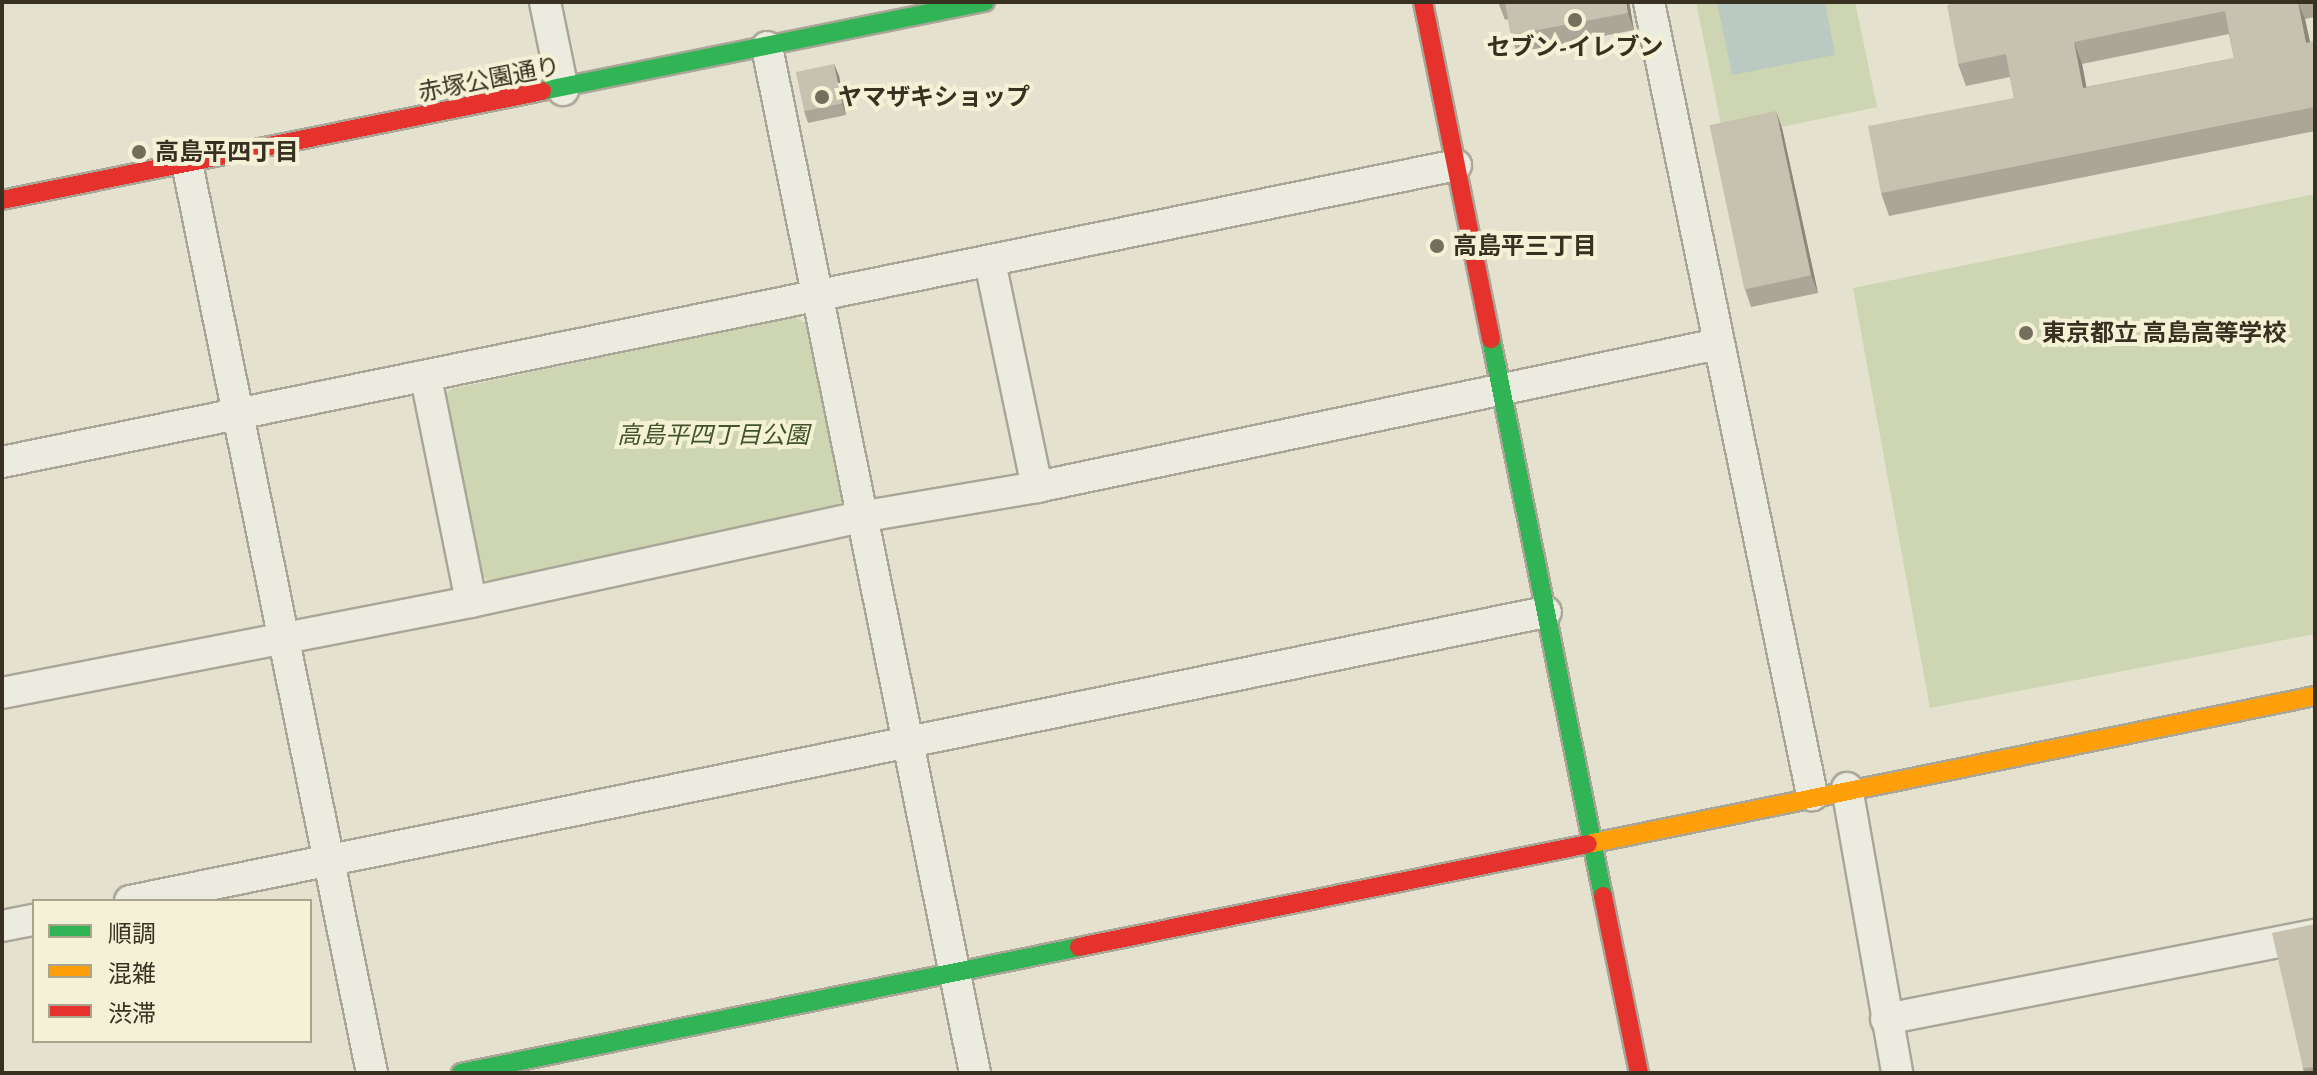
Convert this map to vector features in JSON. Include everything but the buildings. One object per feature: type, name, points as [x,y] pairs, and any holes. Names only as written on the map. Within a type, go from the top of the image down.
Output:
[{"type":"street","points":[[545,2],[563,90]]},
{"type":"street","name":"赤塚公園通り","points":[[2,200],[563,90],[985,2]]},
{"type":"street","points":[[1423,2],[1639,1073]]},
{"type":"street","points":[[1649,2],[1812,795]]},
{"type":"street","points":[[767,47],[814,293],[975,1073]]},
{"type":"street","points":[[187,163],[372,1073]]},
{"type":"street","points":[[2,462],[426,378],[814,293],[990,262],[1456,165]]},
{"type":"street","points":[[990,262],[1037,487]]},
{"type":"street","points":[[2,693],[471,602],[860,517],[1037,487],[1718,344]]},
{"type":"street","points":[[426,378],[471,602]]},
{"type":"street","points":[[140,899],[1546,612]]},
{"type":"street","points":[[461,1073],[1590,840],[2315,696]]},
{"type":"street","points":[[1847,788],[1897,1073]]},
{"type":"street","points":[[2,926],[32,920]]},
{"type":"street","points":[[1886,1019],[2315,935]]},
{"type":"green space","points":[[1696,2],[1855,2],[1877,107],[1724,139]]},
{"type":"green space","points":[[2315,194],[2315,634],[1930,708],[1853,288]]},
{"type":"green space","name":"高島平四丁目公園","points":[[796,317],[810,327],[845,497],[832,511],[489,581],[476,571],[440,402],[451,389]]},
{"type":"shaded area","points":[[1717,2],[1825,2],[1835,55],[1732,75]]},
{"type":"traffic: fast","points":[[542,91],[985,2]]},
{"type":"traffic: fast","points":[[1491,339],[1603,896]]},
{"type":"traffic: fast","points":[[461,1073],[1079,947]]},
{"type":"traffic: slow","points":[[1588,844],[2315,696]]},
{"type":"traffic: jam","points":[[1423,2],[1491,339]]},
{"type":"traffic: jam","points":[[2,200],[542,91]]},
{"type":"traffic: jam","points":[[1079,947],[1588,844]]},
{"type":"traffic: jam","points":[[1603,896],[1639,1073]]},
{"type":"place","name":"セブン-イレブン","points":[[1575,20]]},
{"type":"place","name":"ヤマザキショップ","points":[[822,97]]},
{"type":"place","name":"高島平四丁目","points":[[139,152]]},
{"type":"place","name":"高島平三丁目","points":[[1437,246]]},
{"type":"place","name":"東京都立 高島高等学校","points":[[2026,333]]}]
